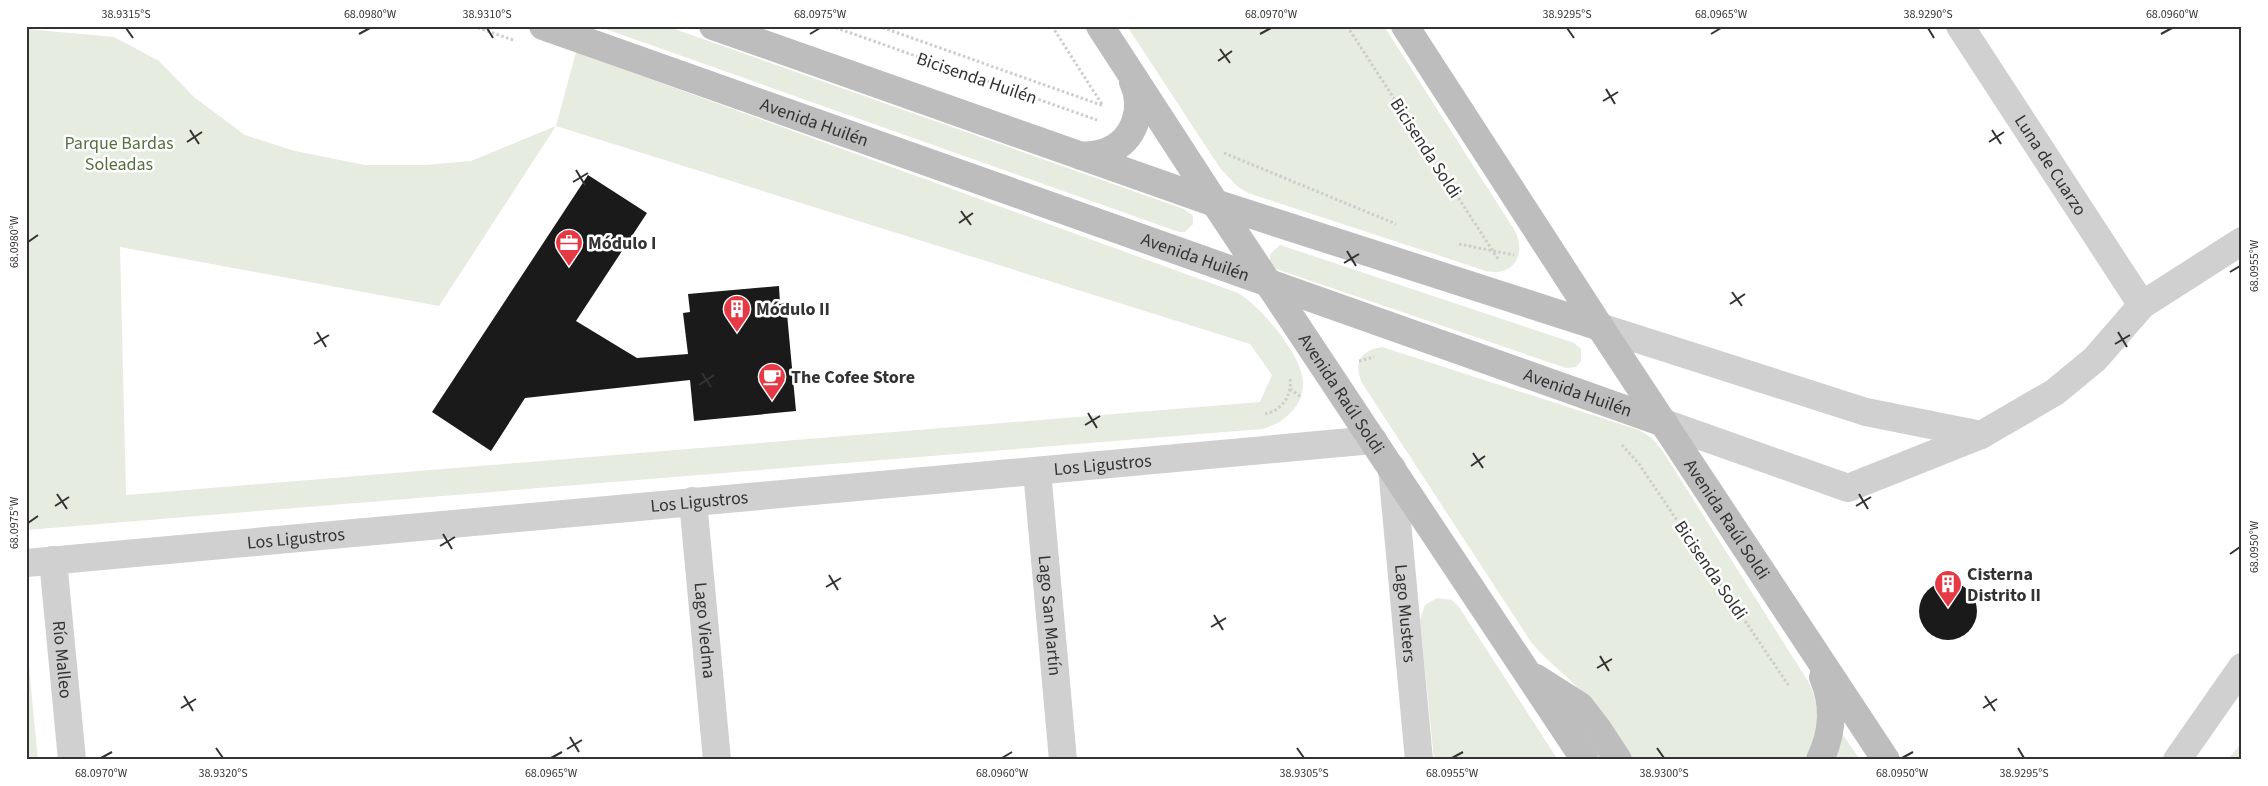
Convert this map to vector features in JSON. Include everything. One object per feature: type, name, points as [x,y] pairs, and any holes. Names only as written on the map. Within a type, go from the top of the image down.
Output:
[{"type":"main road","name":"Avenida Huilén","points":[[543,26],[1664,423]]},
{"type":"main road","points":[[713,26],[1216,203],[1600,327]]},
{"type":"main road","name":"Avenida Raúl Soldi","points":[[1100,26],[1268,283],[1585,760]]},
{"type":"main road","name":"Avenida Raúl Soldi","points":[[1405,26],[1600,327],[1886,760]]},
{"type":"main road","points":[[1081,156],[1100,154],[1115,148],[1128,137],[1132,129],[1138,111],[1138,94],[1125,64]]},
{"type":"main road","points":[[1808,642],[1827,687],[1833,715],[1827,743],[1820,760]]},
{"type":"main road","points":[[1528,673],[1580,706],[1618,760]]},
{"type":"street","name":"Luna de Cuarzo","points":[[1960,26],[2142,305]]},
{"type":"street","points":[[1600,327],[1866,412],[1981,435],[2032,407],[2076,377],[2112,340],[2142,305],[2242,241]]},
{"type":"street","name":"Avenida Huilén","points":[[1664,423],[1848,488],[1981,435]]},
{"type":"street","name":"Los Ligustros","points":[[26,563],[1373,440]]},
{"type":"street","name":"Lago Musters","points":[[1392,468],[1419,760]]},
{"type":"street","name":"Lago San Martín","points":[[1036,470],[1063,760]]},
{"type":"street","name":"Lago Viedma","points":[[693,502],[717,760]]},
{"type":"street","name":"Río Malleo","points":[[53,560],[72,760]]},
{"type":"street","points":[[2177,760],[2242,667]]},
{"type":"path","name":"Bicisenda Huilén","points":[[831,26],[1090,118],[1103,120]]},
{"type":"path","points":[[878,26],[1110,108]]},
{"type":"path","points":[[1052,26],[1103,106]]},
{"type":"path","name":"Bicisenda Soldi","points":[[1347,26],[1501,264]]},
{"type":"path","points":[[1216,150],[1402,226]]},
{"type":"path","points":[[1452,243],[1519,256]]},
{"type":"path","points":[[1290,389],[1301,396]]},
{"type":"path","name":"Bicisenda Soldi","points":[[1617,442],[1630,452],[1639,464],[1792,690]]},
{"type":"green space","points":[[597,26],[666,26],[1184,209],[1193,216],[1193,224],[1185,232],[1179,232]]},
{"type":"green space","points":[[1127,26],[1384,26],[1515,231],[1519,248],[1515,262],[1504,271],[1486,271],[1248,193],[1237,186],[1220,168]]},
{"type":"green space","name":"Parque Bardas Soleadas","points":[[26,29],[114,37],[159,61],[194,97],[245,135],[295,151],[365,165],[426,165],[471,161],[556,126],[576,52],[1238,293],[1257,308],[1276,329],[1293,353],[1302,375],[1302,394],[1293,410],[1279,422],[1262,429],[26,530]],"holes":[[[556,126],[1250,344],[1272,375],[1260,402],[126,495],[120,247],[439,306]]]},
{"type":"green space","points":[[1280,245],[1574,343],[1581,349],[1581,361],[1576,367],[1566,368],[1276,269],[1270,262],[1270,254]]},
{"type":"green space","points":[[1382,347],[1639,430],[1652,438],[1662,450],[1811,686],[1816,707],[1817,723],[1807,760],[1629,760],[1588,699],[1531,642],[1362,383],[1358,369],[1360,359],[1368,351]]},
{"type":"green space","points":[[1437,598],[1452,600],[1459,607],[1558,760],[1434,760],[1420,620],[1425,605]]},
{"type":"green space","points":[[26,636],[38,760],[26,760]]},
{"type":"green space","points":[[1841,732],[1860,760],[1831,760]]},
{"type":"green space","points":[[2242,743],[2242,760],[2227,760]]},
{"type":"building","points":[[588,175],[647,213],[576,321],[637,358],[688,354],[683,313],[690,312],[688,294],[779,286],[780,304],[786,303],[796,411],[694,421],[690,380],[525,398],[491,451],[432,412]]},
{"type":"building","name":"Cisterna Distrito II","points":[[1948,582],[1959,584],[1972,595],[1977,611],[1975,622],[1964,635],[1948,640],[1937,638],[1924,627],[1919,611],[1921,600],[1932,587]]},
{"type":"place","name":"Módulo I","points":[[569,267]]},
{"type":"place","name":"Módulo II","points":[[737,333]]},
{"type":"place","name":"The Cofee Store","points":[[772,401]]},
{"type":"place","name":"Cisterna Distrito II","points":[[1948,608]]}]
